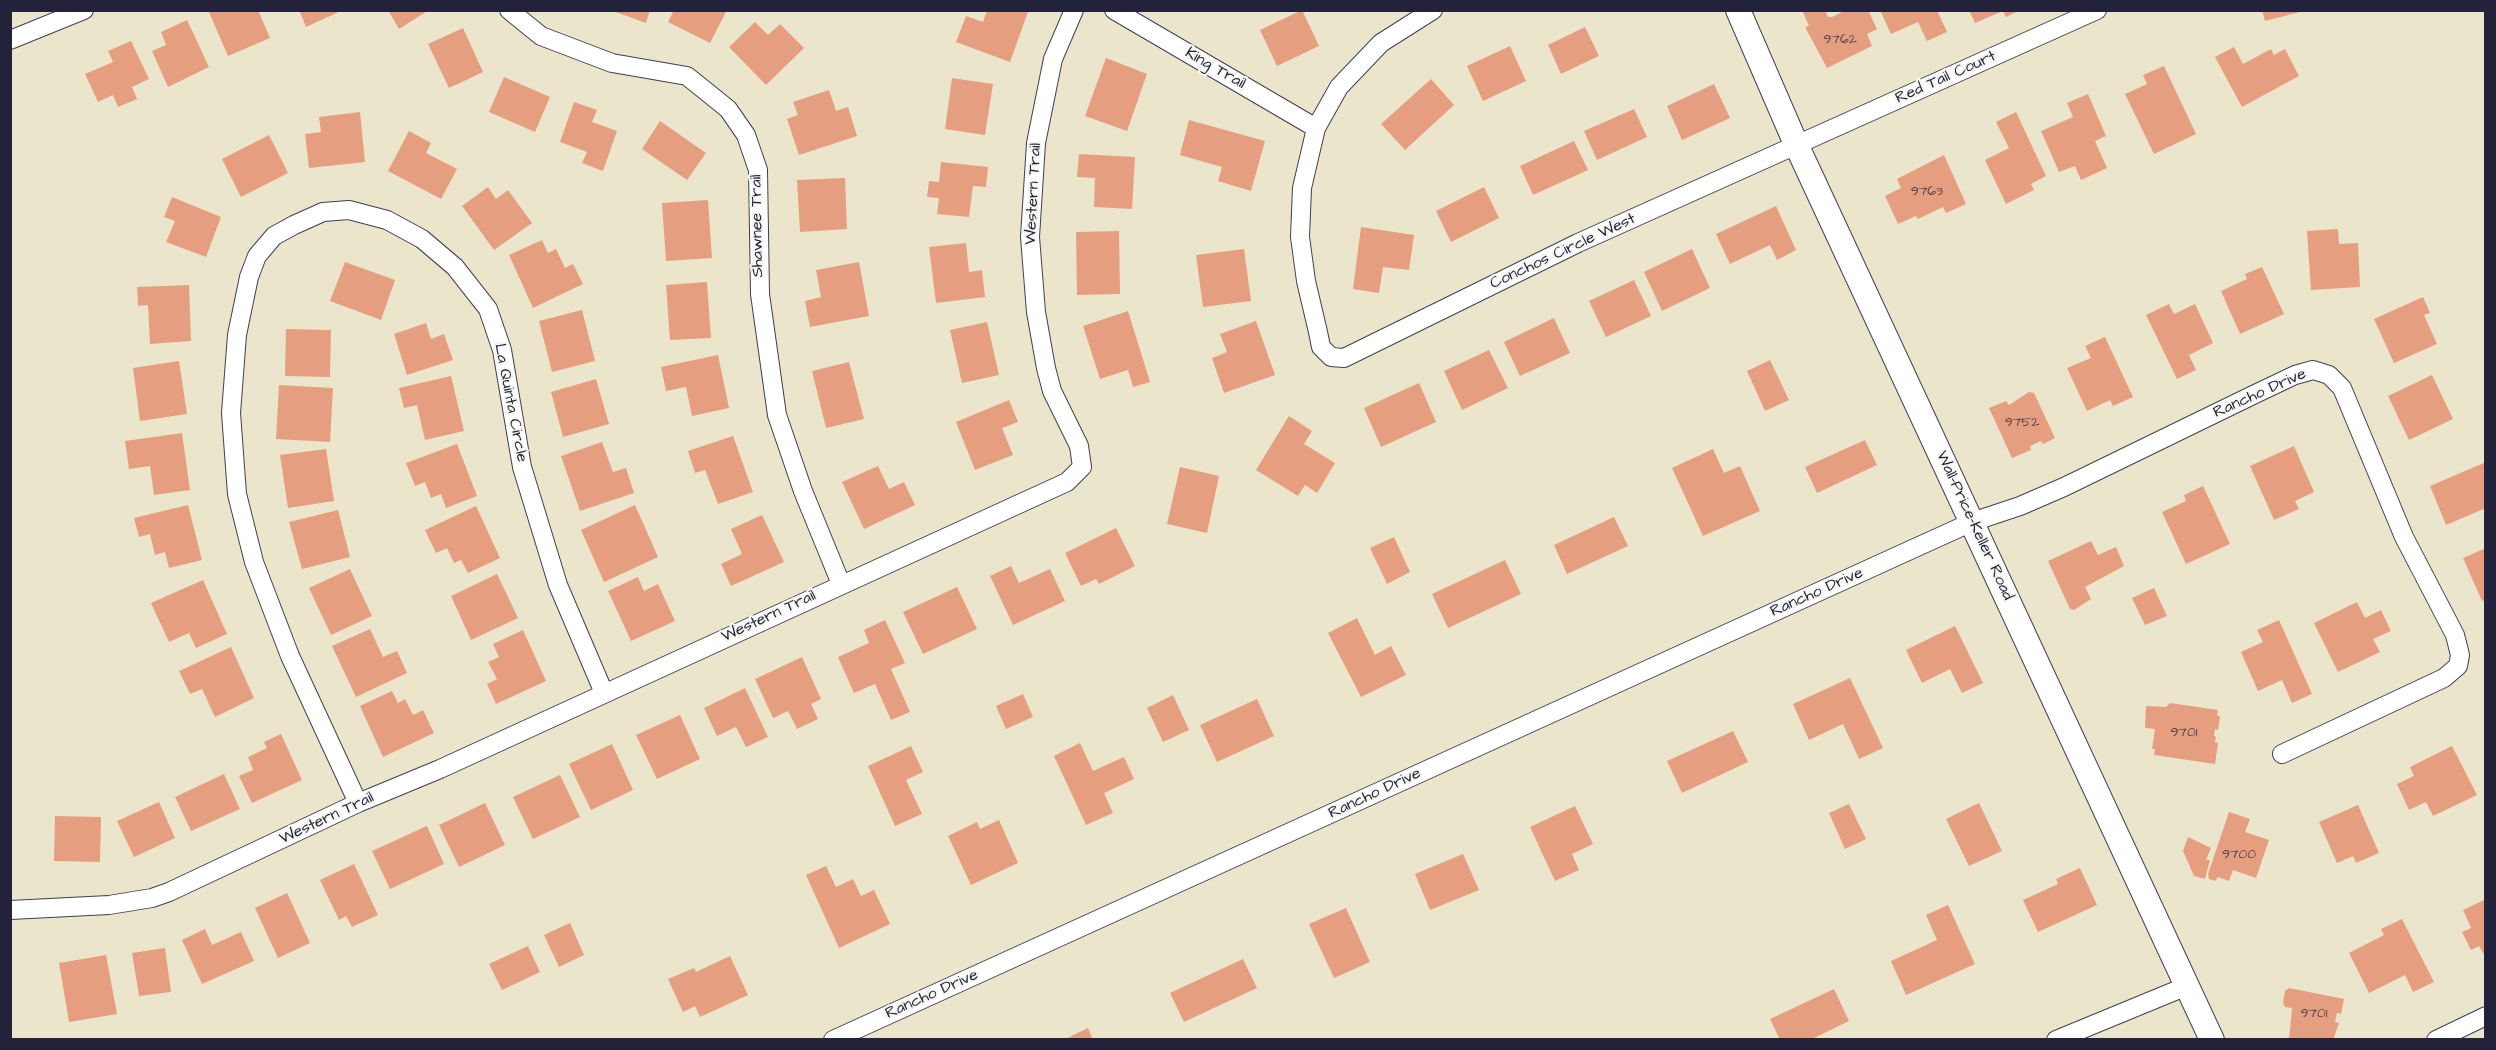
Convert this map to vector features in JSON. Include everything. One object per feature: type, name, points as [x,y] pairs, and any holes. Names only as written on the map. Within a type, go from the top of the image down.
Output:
[{"type":"street","points":[[10,40],[84,10]]},
{"type":"street","name":"Shawnee Trail","points":[[509,10],[542,36],[612,63],[687,76],[728,109],[746,135],[758,170],[759,294],[777,415],[803,491],[841,584]]},
{"type":"street","name":"Western Trail","points":[[10,910],[109,905],[152,898],[186,885],[358,803],[450,764],[1067,482],[1082,467],[1079,446],[1052,391],[1046,368],[1036,312],[1030,237],[1036,143],[1053,59],[1074,10]]},
{"type":"street","name":"King Trail","points":[[1114,10],[1316,128]]},
{"type":"street","points":[[1316,128],[1339,87],[1381,43],[1433,10]]},
{"type":"street","name":"Wall-Price-Keller Road","points":[[1738,10],[1796,144],[2212,1040]]},
{"type":"street","name":"Red Tail Court","points":[[1796,144],[2097,10]]},
{"type":"street","name":"Conchos Circle West","points":[[1316,128],[1302,188],[1300,237],[1306,281],[1321,347],[1331,357],[1344,358],[1578,243],[1796,144]]},
{"type":"street","name":"La Quinta Circle","points":[[358,803],[290,656],[254,562],[237,494],[231,413],[237,335],[249,277],[257,256],[273,236],[323,212],[349,210],[387,220],[422,239],[447,260],[488,309],[502,350],[522,467],[558,585],[604,693]]},
{"type":"street","name":"Rancho Drive","points":[[833,1040],[1972,522],[2020,506],[2064,487],[2295,375],[2313,370],[2328,375],[2342,388],[2404,537],[2455,634],[2460,655],[2458,666],[2445,678],[2282,754]]},
{"type":"street","points":[[2056,1040],[2187,986]]},
{"type":"street","points":[[2436,1040],[2486,1016]]},
{"type":"building","points":[[208,10],[258,10],[270,38],[228,56]]},
{"type":"building","points":[[299,10],[343,10],[306,27]]},
{"type":"building","points":[[388,10],[429,10],[399,29]]},
{"type":"building","points":[[610,10],[650,10],[646,23]]},
{"type":"building","points":[[674,10],[727,10],[710,43],[668,22]]},
{"type":"building","points":[[987,10],[1028,12],[1010,62],[956,42],[966,16],[983,22]]},
{"type":"building","points":[[1302,10],[1319,46],[1277,66],[1260,30]]},
{"type":"building","points":[[1802,10],[1825,10],[1828,17],[1832,17],[1846,10],[1868,10],[1877,29],[1867,34],[1872,46],[1827,68],[1805,27],[1809,26]]},
{"type":"building","points":[[1880,10],[1937,10],[1947,32],[1927,41],[1918,22],[1891,34]]},
{"type":"building","points":[[1969,10],[2020,10],[2006,17],[2003,11],[1975,23]]},
{"type":"building","points":[[2262,10],[2304,10],[2304,11],[2265,21]]},
{"type":"building","points":[[187,20],[209,67],[168,87],[152,51],[166,45],[161,32]]},
{"type":"building","points":[[755,22],[768,35],[780,24],[804,48],[766,85],[729,47]]},
{"type":"building","points":[[1585,27],[1599,56],[1561,74],[1548,45]]},
{"type":"building","points":[[463,28],[483,72],[449,88],[428,44]]},
{"type":"building","points":[[131,41],[149,79],[132,87],[137,99],[118,107],[113,95],[98,102],[85,74],[113,62],[108,51]]},
{"type":"building","points":[[1510,46],[1526,81],[1483,101],[1467,66]]},
{"type":"building","points":[[2234,47],[2243,64],[2271,49],[2274,55],[2285,49],[2299,76],[2242,107],[2215,57]]},
{"type":"building","points":[[1106,58],[1147,74],[1127,131],[1085,116]]},
{"type":"building","points":[[2164,66],[2196,134],[2154,154],[2125,94],[2147,84],[2143,75]]},
{"type":"building","points":[[504,77],[550,97],[535,132],[489,112]]},
{"type":"building","points":[[952,78],[993,84],[985,135],[945,129]]},
{"type":"building","points":[[1431,79],[1454,105],[1405,150],[1381,124]]},
{"type":"building","points":[[1714,84],[1730,118],[1682,140],[1667,106]]},
{"type":"building","points":[[829,90],[836,111],[848,107],[857,136],[799,155],[787,119],[798,115],[793,102]]},
{"type":"building","points":[[2088,94],[2106,136],[2095,141],[2107,168],[2081,180],[2075,166],[2059,172],[2041,131],[2073,117],[2067,103]]},
{"type":"building","points":[[574,102],[597,110],[592,122],[617,131],[603,171],[582,163],[587,152],[560,142]]},
{"type":"building","points":[[1634,109],[1647,137],[1597,160],[1584,131]]},
{"type":"building","points":[[360,112],[365,162],[309,168],[305,134],[321,132],[319,117]]},
{"type":"building","points":[[2016,112],[2046,176],[2031,184],[2034,190],[2006,204],[1985,160],[2009,148],[1996,122]]},
{"type":"building","points":[[1189,120],[1265,141],[1251,191],[1218,181],[1222,167],[1180,155]]},
{"type":"building","points":[[660,121],[706,153],[687,180],[642,149]]},
{"type":"building","points":[[409,131],[431,143],[426,153],[457,169],[441,199],[388,171]]},
{"type":"building","points":[[269,135],[288,173],[241,197],[222,159]]},
{"type":"building","points":[[1574,141],[1588,170],[1533,195],[1520,166]]},
{"type":"building","points":[[1079,154],[1135,157],[1132,209],[1094,207],[1095,178],[1077,177]]},
{"type":"building","points":[[1944,155],[1966,204],[1946,213],[1943,207],[1918,219],[1916,216],[1898,224],[1885,196],[1901,188],[1897,179]]},
{"type":"building","points":[[941,162],[988,167],[986,187],[973,186],[969,217],[937,214],[939,198],[927,197],[929,181],[939,182]]},
{"type":"building","points":[[845,178],[847,229],[800,232],[797,180]]},
{"type":"building","points":[[488,187],[496,199],[508,190],[532,223],[494,250],[462,206]]},
{"type":"building","points":[[1484,187],[1499,218],[1451,242],[1436,211]]},
{"type":"building","points":[[172,197],[221,217],[206,257],[166,242],[175,221],[164,217]]},
{"type":"building","points":[[708,200],[712,258],[666,261],[662,203]]},
{"type":"building","points":[[1776,206],[1796,250],[1777,260],[1770,245],[1730,264],[1716,234]]},
{"type":"building","points":[[1361,227],[1414,235],[1409,270],[1383,267],[1379,293],[1353,289]]},
{"type":"building","points":[[2338,229],[2339,244],[2358,243],[2360,287],[2311,290],[2307,231]]},
{"type":"building","points":[[1119,231],[1120,294],[1077,295],[1076,232]]},
{"type":"building","points":[[542,240],[548,253],[556,249],[565,268],[573,264],[583,284],[533,308],[509,255]]},
{"type":"building","points":[[966,243],[969,272],[982,270],[985,297],[936,303],[929,247]]},
{"type":"building","points":[[1244,249],[1251,301],[1203,307],[1196,255]]},
{"type":"building","points":[[1692,249],[1710,288],[1662,311],[1644,272]]},
{"type":"building","points":[[345,262],[395,280],[381,320],[330,301]]},
{"type":"building","points":[[859,262],[869,316],[810,327],[805,301],[821,297],[816,270]]},
{"type":"building","points":[[2262,267],[2284,314],[2240,334],[2221,291],[2247,279],[2245,274]]},
{"type":"building","points":[[1634,280],[1651,316],[1606,337],[1589,301]]},
{"type":"building","points":[[707,282],[711,338],[670,340],[666,285]]},
{"type":"building","points":[[189,285],[191,341],[150,344],[148,305],[138,306],[137,287]]},
{"type":"building","points":[[2423,297],[2430,313],[2424,315],[2437,344],[2394,363],[2374,319]]},
{"type":"building","points":[[2169,304],[2174,314],[2195,304],[2213,343],[2189,355],[2196,370],[2177,379],[2146,315]]},
{"type":"building","points":[[582,310],[595,361],[552,372],[539,321]]},
{"type":"building","points":[[1128,311],[1150,382],[1133,387],[1128,370],[1100,379],[1083,326]]},
{"type":"building","points":[[1554,318],[1570,353],[1520,376],[1504,342]]},
{"type":"building","points":[[1256,321],[1275,375],[1224,393],[1212,358],[1227,352],[1220,334]]},
{"type":"building","points":[[987,322],[999,375],[962,383],[950,330]]},
{"type":"building","points":[[426,323],[431,339],[444,334],[453,360],[407,375],[394,334]]},
{"type":"building","points":[[286,329],[331,330],[330,377],[285,376]]},
{"type":"building","points":[[2105,337],[2133,397],[2113,406],[2110,400],[2087,411],[2067,368],[2091,358],[2085,346]]},
{"type":"building","points":[[1489,350],[1508,388],[1462,410],[1444,371]]},
{"type":"building","points":[[718,355],[729,408],[692,416],[686,387],[666,391],[661,367]]},
{"type":"building","points":[[1770,360],[1789,400],[1765,411],[1747,371]]},
{"type":"building","points":[[179,361],[187,414],[140,421],[133,368]]},
{"type":"building","points":[[849,362],[864,419],[826,428],[812,371]]},
{"type":"building","points":[[2432,375],[2453,419],[2409,440],[2388,396]]},
{"type":"building","points":[[451,376],[464,431],[425,440],[417,405],[404,408],[399,388]]},
{"type":"building","points":[[596,379],[609,424],[563,437],[551,392]]},
{"type":"building","points":[[1419,383],[1436,422],[1381,447],[1364,408]]},
{"type":"building","points":[[279,385],[333,388],[330,442],[276,439]]},
{"type":"building","points":[[2029,392],[2034,393],[2055,438],[2043,444],[2041,441],[2030,446],[2031,450],[2012,458],[1989,408],[2006,401],[2009,405]]},
{"type":"building","points":[[1009,400],[1018,422],[1002,428],[1013,455],[975,470],[956,422]]},
{"type":"building","points":[[1289,416],[1312,431],[1304,444],[1335,463],[1317,493],[1305,485],[1298,496],[1256,470]]},
{"type":"building","points":[[182,433],[190,490],[154,495],[150,466],[129,469],[125,441]]},
{"type":"building","points":[[733,436],[753,492],[718,504],[705,470],[695,473],[688,451]]},
{"type":"building","points":[[1865,440],[1877,465],[1817,493],[1805,467]]},
{"type":"building","points":[[602,442],[613,472],[626,468],[634,493],[580,511],[561,456]]},
{"type":"building","points":[[457,444],[477,496],[446,508],[441,494],[431,498],[425,482],[415,486],[406,463]]},
{"type":"building","points":[[2294,446],[2314,492],[2295,501],[2299,509],[2274,520],[2250,466]]},
{"type":"building","points":[[326,449],[334,501],[288,508],[280,455]]},
{"type":"building","points":[[1713,449],[1724,473],[1740,466],[1760,511],[1703,536],[1672,468]]},
{"type":"building","points":[[2486,462],[2486,508],[2446,525],[2430,486]]},
{"type":"building","points":[[878,466],[889,489],[904,482],[915,505],[864,529],[842,482]]},
{"type":"building","points":[[1180,467],[1219,476],[1207,533],[1167,524]]},
{"type":"building","points":[[2203,486],[2230,544],[2186,564],[2162,512],[2186,501],[2184,495]]},
{"type":"building","points":[[188,505],[202,560],[169,568],[165,552],[155,555],[150,534],[139,537],[134,518]]},
{"type":"building","points":[[635,505],[658,557],[604,582],[581,530]]},
{"type":"building","points":[[476,506],[500,558],[468,573],[461,560],[454,563],[447,548],[436,553],[425,530]]},
{"type":"building","points":[[338,510],[350,557],[302,569],[289,522]]},
{"type":"building","points":[[762,515],[784,562],[731,586],[721,564],[742,554],[731,529]]},
{"type":"building","points":[[1614,517],[1628,546],[1567,574],[1554,545]]},
{"type":"building","points":[[1116,528],[1135,566],[1099,584],[1096,579],[1081,586],[1065,553]]},
{"type":"building","points":[[1394,537],[1410,572],[1387,584],[1370,548]]},
{"type":"building","points":[[2091,541],[2098,555],[2116,547],[2124,566],[2085,587],[2091,599],[2074,610],[2070,609],[2048,561]]},
{"type":"building","points":[[2486,548],[2486,600],[2482,601],[2463,558]]},
{"type":"building","points":[[1505,560],[1521,594],[1448,628],[1432,594]]},
{"type":"building","points":[[1011,566],[1019,583],[1050,569],[1065,601],[1013,625],[990,576]]},
{"type":"building","points":[[350,569],[372,616],[331,635],[309,588]]},
{"type":"building","points":[[497,574],[518,618],[471,640],[451,596]]},
{"type":"building","points":[[638,577],[644,591],[658,584],[675,621],[631,641],[608,591]]},
{"type":"building","points":[[203,580],[227,634],[196,648],[189,633],[169,642],[151,603]]},
{"type":"building","points":[[957,587],[977,629],[923,654],[903,612]]},
{"type":"building","points":[[2154,588],[2167,616],[2145,625],[2132,598]]},
{"type":"building","points":[[2357,602],[2365,618],[2381,610],[2391,631],[2373,639],[2380,652],[2338,672],[2314,623]]},
{"type":"building","points":[[1357,618],[1375,655],[1391,646],[1406,675],[1361,697],[1328,633]]},
{"type":"building","points":[[885,620],[905,663],[891,669],[910,712],[891,720],[875,684],[854,693],[838,657],[869,643],[864,630]]},
{"type":"building","points":[[2279,620],[2312,694],[2292,703],[2282,680],[2258,691],[2241,652],[2263,642],[2257,630]]},
{"type":"building","points":[[1955,626],[1983,683],[1962,693],[1950,669],[1922,683],[1906,650]]},
{"type":"building","points":[[370,629],[383,657],[397,651],[407,673],[356,697],[332,646]]},
{"type":"building","points":[[523,630],[546,681],[496,704],[487,684],[497,679],[488,662],[499,657],[493,644]]},
{"type":"building","points":[[231,647],[254,698],[215,717],[202,689],[190,694],[179,671]]},
{"type":"building","points":[[802,657],[821,699],[811,704],[818,719],[797,729],[788,711],[773,718],[755,679]]},
{"type":"building","points":[[1850,678],[1883,748],[1859,759],[1843,724],[1809,740],[1793,704]]},
{"type":"building","points":[[745,688],[768,737],[746,747],[736,727],[717,736],[704,708]]},
{"type":"building","points":[[392,691],[398,703],[405,699],[413,715],[423,710],[434,733],[383,757],[360,706]]},
{"type":"building","points":[[1023,694],[1033,717],[1006,729],[996,706]]},
{"type":"building","points":[[1173,695],[1189,730],[1163,742],[1147,708]]},
{"type":"building","points":[[1257,699],[1274,736],[1217,762],[1200,725]]},
{"type":"building","points":[[2170,703],[2218,710],[2217,716],[2220,716],[2218,730],[2215,729],[2214,736],[2216,737],[2215,742],[2218,743],[2215,764],[2154,755],[2155,749],[2152,749],[2155,729],[2145,728],[2146,706],[2166,707]]},
{"type":"building","points":[[680,715],[700,759],[657,779],[636,735]]},
{"type":"building","points":[[1733,731],[1748,762],[1682,793],[1667,761]]},
{"type":"building","points":[[281,734],[302,780],[252,803],[239,776],[253,770],[248,757],[267,748],[264,742]]},
{"type":"building","points":[[1080,743],[1093,771],[1124,757],[1134,779],[1104,793],[1113,813],[1086,825],[1054,756]]},
{"type":"building","points":[[612,744],[633,790],[591,810],[569,764]]},
{"type":"building","points":[[911,746],[923,772],[906,780],[922,814],[895,826],[868,766]]},
{"type":"building","points":[[2452,746],[2477,795],[2433,816],[2426,802],[2409,810],[2397,784],[2414,776],[2410,767]]},
{"type":"building","points":[[224,774],[240,809],[191,831],[175,797]]},
{"type":"building","points":[[560,775],[580,817],[533,839],[513,797]]},
{"type":"building","points":[[159,802],[175,838],[134,857],[117,821]]},
{"type":"building","points":[[485,803],[505,845],[459,867],[439,825]]},
{"type":"building","points":[[1979,803],[2002,851],[1969,866],[1946,819]]},
{"type":"building","points":[[1849,804],[1866,839],[1845,849],[1829,813]]},
{"type":"building","points":[[2358,805],[2379,853],[2356,863],[2353,856],[2337,863],[2319,822]]},
{"type":"building","points":[[1575,806],[1593,844],[1572,854],[1579,870],[1555,881],[1530,827]]},
{"type":"building","points":[[2229,812],[2250,819],[2245,832],[2269,840],[2256,878],[2233,870],[2229,881],[2218,877],[2215,881],[2209,879],[2208,874]]},
{"type":"building","points":[[55,816],[101,817],[100,862],[54,861]]},
{"type":"building","points":[[999,820],[1018,863],[971,885],[948,836],[977,822],[980,829]]},
{"type":"building","points":[[427,826],[444,864],[390,889],[372,851]]},
{"type":"building","points":[[2188,837],[2211,848],[2206,860],[2210,860],[2205,879],[2194,876],[2183,851]]},
{"type":"building","points":[[1463,854],[1479,890],[1430,910],[1415,874]]},
{"type":"building","points":[[354,864],[378,915],[352,927],[346,916],[339,920],[320,880]]},
{"type":"building","points":[[826,866],[836,887],[853,879],[861,896],[874,890],[890,924],[839,948],[806,875]]},
{"type":"building","points":[[2080,868],[2097,905],[2038,932],[2023,900],[2058,884],[2056,879]]},
{"type":"building","points":[[287,893],[310,943],[278,958],[255,908]]},
{"type":"building","points":[[2486,899],[2486,958],[2479,946],[2471,950],[2462,932],[2471,928],[2463,910]]},
{"type":"building","points":[[1948,905],[1975,964],[1906,995],[1891,961],[1937,940],[1926,915]]},
{"type":"building","points":[[1346,908],[1370,962],[1334,978],[1309,924]]},
{"type":"building","points":[[2402,919],[2434,982],[2413,992],[2405,975],[2369,993],[2349,953],[2384,935],[2381,929]]},
{"type":"building","points":[[570,923],[584,955],[559,967],[544,935]]},
{"type":"building","points":[[205,929],[212,945],[241,932],[254,961],[202,984],[182,940]]},
{"type":"building","points":[[528,946],[540,972],[502,990],[489,964]]},
{"type":"building","points":[[165,948],[171,992],[139,996],[132,953]]},
{"type":"building","points":[[106,955],[117,1014],[69,1022],[59,963]]},
{"type":"building","points":[[730,956],[748,995],[700,1017],[695,1006],[683,1012],[668,979],[694,968],[696,972]]},
{"type":"building","points":[[1243,959],[1257,988],[1184,1022],[1170,993]]},
{"type":"building","points":[[2289,988],[2344,999],[2341,1014],[2337,1013],[2335,1022],[2339,1023],[2333,1040],[2289,1040],[2292,1008],[2285,1007],[2283,1003],[2285,991]]},
{"type":"building","points":[[1834,989],[1849,1021],[1810,1040],[1780,1040],[1770,1019]]},
{"type":"building","points":[[1088,1028],[1093,1040],[1063,1040]]}]
